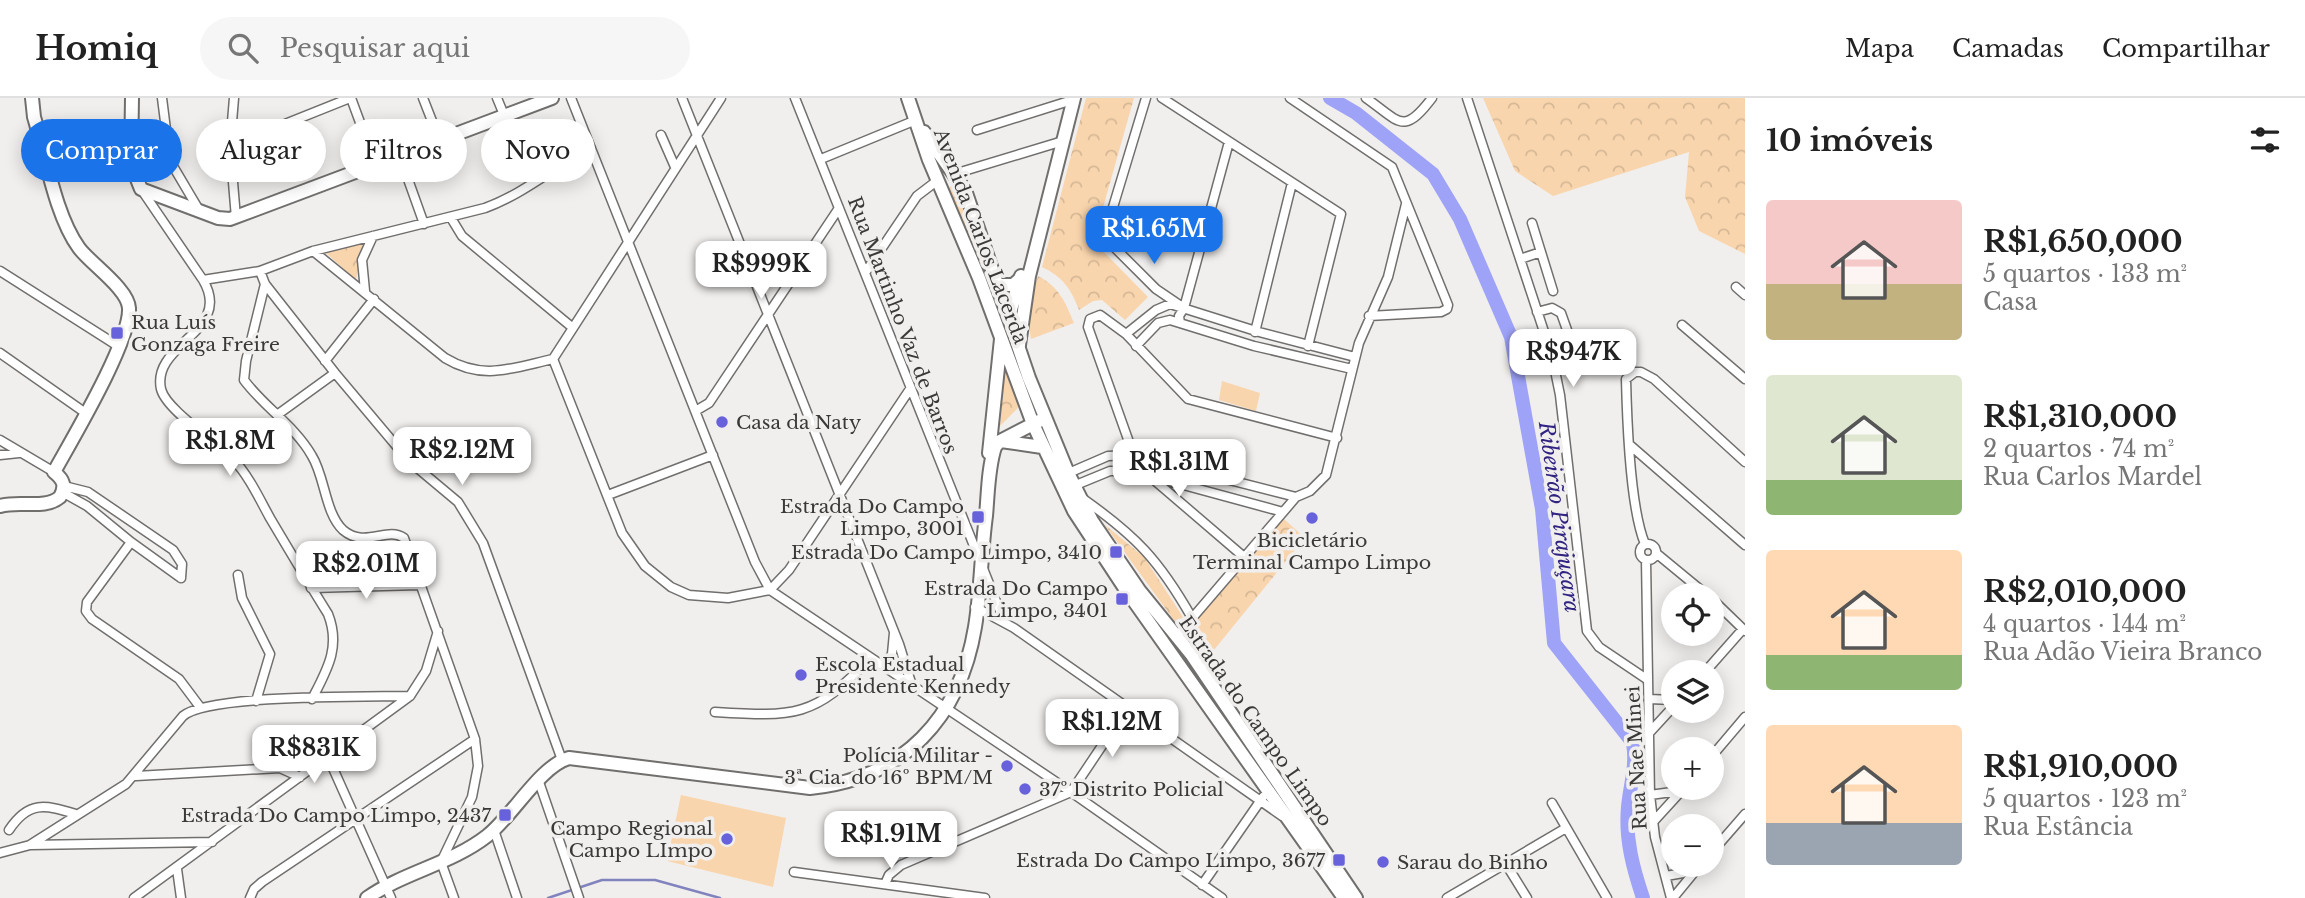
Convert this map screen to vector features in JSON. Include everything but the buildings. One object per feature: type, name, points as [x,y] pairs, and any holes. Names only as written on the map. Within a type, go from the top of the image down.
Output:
[{"type":"main road","points":[[0,506],[20,502],[55,501],[63,489],[62,479],[54,472],[87,414],[128,317],[129,304],[117,286],[87,257],[69,232],[34,117],[32,98]]},
{"type":"main road","points":[[132,98],[131,163],[141,189],[201,212],[223,219],[236,218],[340,177]]},
{"type":"main road","points":[[467,129],[552,98]]},
{"type":"main road","name":"Avenida Carlos Lacerda","points":[[908,98],[1011,365]]},
{"type":"main road","points":[[1019,349],[1029,276],[1069,99]]},
{"type":"main road","name":"Avenida Carlos Lacerda","points":[[916,120],[965,190],[1019,349]]},
{"type":"main road","points":[[367,898],[386,884],[475,845],[494,830],[562,760],[582,758],[790,787],[834,786],[868,775],[899,758],[924,737],[946,709],[966,660],[975,607],[1002,337],[1059,143]]},
{"type":"main road","points":[[937,179],[941,169],[952,171]]},
{"type":"main road","points":[[999,285],[1013,285],[1020,279]]},
{"type":"main road","name":"Estrada do Campo Limpo","points":[[1019,349],[1068,485],[1092,540],[1344,898]]},
{"type":"main road","points":[[997,373],[1011,365],[1022,369],[1029,378]]},
{"type":"main road","name":"Estrada do Campo Limpo","points":[[1011,365],[1042,447],[1139,590],[1191,654],[1356,898]]},
{"type":"main road","points":[[979,560],[993,453],[1000,441],[1045,418]]},
{"type":"main road","points":[[1000,441],[1042,447]]},
{"type":"main road","points":[[1163,642],[1191,654]]},
{"type":"street","points":[[162,98],[170,161],[201,212]]},
{"type":"street","points":[[232,119],[234,98]]},
{"type":"street","points":[[298,119],[350,98],[358,119]]},
{"type":"street","points":[[423,98],[431,119]]},
{"type":"street","points":[[497,98],[504,115]]},
{"type":"street","points":[[571,98],[579,119]]},
{"type":"street","points":[[682,98],[894,630],[912,686]]},
{"type":"street","points":[[313,251],[445,358],[462,368],[494,372],[553,359],[721,98]]},
{"type":"street","name":"Rua Martinho Vaz de Barros","points":[[795,98],[1004,621]]},
{"type":"street","points":[[1146,98],[1105,235],[1106,240],[1156,289],[1184,308]]},
{"type":"street","points":[[1162,98],[1341,214],[1308,346]]},
{"type":"street","points":[[1290,98],[1385,160],[1396,173],[1447,309],[1369,316]]},
{"type":"street","points":[[1366,98],[1396,119],[1407,122],[1416,119],[1432,98]]},
{"type":"street","points":[[1467,98],[1537,312],[1560,396],[1587,631],[1599,647],[1648,680]]},
{"type":"street","points":[[977,130],[1069,99]]},
{"type":"street","points":[[821,159],[916,120]]},
{"type":"street","points":[[661,135],[675,167]]},
{"type":"street","points":[[1180,323],[1179,316],[1184,308],[1230,142]]},
{"type":"street","points":[[952,171],[1059,143]]},
{"type":"street","points":[[595,158],[755,562],[769,590],[1071,792],[1222,898]]},
{"type":"street","points":[[865,274],[917,195],[937,179]]},
{"type":"street","points":[[233,182],[236,218]]},
{"type":"street","points":[[408,182],[424,224]]},
{"type":"street","points":[[203,280],[260,271],[313,251],[451,218],[508,199],[533,182]]},
{"type":"street","points":[[1255,331],[1292,183]]},
{"type":"street","points":[[141,189],[203,280],[210,295],[208,316],[167,361],[161,377],[161,390],[172,405],[240,467],[328,614],[335,640],[330,664],[312,699]]},
{"type":"street","points":[[1176,636],[1296,497],[1310,491],[1326,475],[1355,357],[1369,316],[1388,276],[1406,204]]},
{"type":"street","points":[[697,410],[709,403],[839,208]]},
{"type":"street","points":[[451,218],[462,236],[573,328]]},
{"type":"street","points":[[1532,223],[1553,292]]},
{"type":"street","points":[[365,291],[362,260],[373,236]]},
{"type":"street","points":[[1520,260],[1541,252]]},
{"type":"street","points":[[0,271],[118,346]]},
{"type":"street","points":[[260,271],[265,284],[325,361],[409,461],[458,502],[476,527],[562,760]]},
{"type":"street","points":[[265,284],[246,361],[244,380],[312,456],[334,515],[343,530],[363,539],[393,534],[402,536],[475,738],[477,783],[441,862],[454,898]]},
{"type":"street","points":[[1737,287],[1745,295]]},
{"type":"street","points":[[325,361],[374,299]]},
{"type":"street","points":[[1126,334],[1163,305],[1184,308],[1255,331],[1355,357]]},
{"type":"street","points":[[1537,312],[1552,308],[1560,313],[1578,361]]},
{"type":"street","points":[[1140,473],[1098,359],[1089,322],[1103,316],[1126,334],[1188,399],[1337,438]]},
{"type":"street","points":[[1136,346],[1165,320],[1254,346],[1352,369]]},
{"type":"street","points":[[1682,325],[1745,379]]},
{"type":"street","points":[[0,353],[87,414]]},
{"type":"street","points":[[553,359],[632,551],[671,587],[689,595],[713,598],[769,590],[789,570],[910,389]]},
{"type":"street","points":[[1645,544],[1639,525],[1630,446],[1626,379],[1634,372],[1641,372],[1654,379],[1745,462]]},
{"type":"street","points":[[277,415],[335,373]]},
{"type":"street","points":[[0,440],[54,472]]},
{"type":"street","points":[[1630,446],[1745,545]]},
{"type":"street","points":[[0,455],[19,453]]},
{"type":"street","points":[[608,495],[713,455]]},
{"type":"street","points":[[1068,485],[1108,457],[1132,455],[1296,497]]},
{"type":"street","points":[[1068,485],[1110,471],[1140,473],[1283,512]]},
{"type":"street","points":[[1151,477],[1244,557]]},
{"type":"street","points":[[1068,485],[1151,554],[1192,618]]},
{"type":"street","points":[[63,489],[88,492],[177,552],[182,564],[181,578],[63,489]]},
{"type":"street","points":[[1088,514],[1106,515]]},
{"type":"street","points":[[131,542],[87,602],[86,611],[92,619],[179,679],[200,707]]},
{"type":"street","points":[[1645,544],[1653,546],[1656,553],[1692,583]]},
{"type":"street","points":[[1645,544],[1639,552],[1646,560],[1653,558],[1656,553]]},
{"type":"street","name":"Rua Nae Minei","points":[[1646,560],[1650,795],[1661,855]]},
{"type":"street","points":[[238,575],[243,598],[270,654],[256,701]]},
{"type":"street","points":[[311,588],[419,585]]},
{"type":"street","points":[[975,607],[1004,621],[1292,823]]},
{"type":"street","points":[[1715,660],[1744,630],[1724,611]]},
{"type":"street","points":[[884,667],[892,654],[894,630]]},
{"type":"street","points":[[134,898],[410,696],[426,671],[438,631]]},
{"type":"street","name":"Rua Nae Minei","points":[[1628,667],[1640,666],[1649,656]]},
{"type":"street","points":[[715,712],[790,714],[811,708],[829,698],[870,658]]},
{"type":"street","points":[[30,845],[136,776],[183,716],[200,707],[256,701],[410,696]]},
{"type":"street","points":[[1649,699],[1661,700]]},
{"type":"street","points":[[885,884],[889,875],[901,865],[1071,792],[1128,707]]},
{"type":"street","points":[[1724,742],[1745,717]]},
{"type":"street","points":[[1650,732],[1661,720]]},
{"type":"street","points":[[250,898],[254,888],[262,882],[338,829],[357,821],[475,738]]},
{"type":"street","points":[[328,757],[391,898]]},
{"type":"street","points":[[136,776],[280,768],[300,777]]},
{"type":"street","points":[[539,782],[579,898]]},
{"type":"street","points":[[1202,885],[1269,789]]},
{"type":"street","points":[[1650,795],[1661,793]]},
{"type":"street","points":[[1653,822],[1672,800]]},
{"type":"street","points":[[1552,803],[1607,898]]},
{"type":"street","points":[[9,830],[17,818],[32,808],[54,807],[76,814]]},
{"type":"street","points":[[1724,838],[1745,814]]},
{"type":"street","points":[[1447,898],[1566,828]]},
{"type":"street","points":[[494,830],[517,898]]},
{"type":"street","points":[[0,853],[30,845],[212,842]]},
{"type":"street","points":[[1506,864],[1527,898]]},
{"type":"street","points":[[177,869],[181,898]]},
{"type":"street","points":[[794,872],[985,898]]},
{"type":"street","name":"Rua Nae Minei","points":[[1666,877],[1672,898]]},
{"type":"street","points":[[1672,898],[1689,877]]},
{"type":"green space","points":[[1086,98],[1134,98],[1095,236],[1099,247],[1148,297],[1125,320],[1102,300],[1093,301],[1079,310],[1065,284],[1042,267]]},
{"type":"green space","points":[[1483,98],[1745,98],[1745,254],[1699,231],[1685,197],[1689,152],[1553,196],[1515,171]]},
{"type":"green space","points":[[957,182],[994,300],[992,304],[947,189]]},
{"type":"green space","points":[[363,242],[356,280],[325,252]]},
{"type":"green space","points":[[1038,276],[1060,295],[1074,323],[1031,339],[1027,314]]},
{"type":"green space","points":[[1005,370],[1020,402],[1017,409],[1000,426]]},
{"type":"green space","points":[[1222,381],[1260,393],[1256,411],[1219,400]]},
{"type":"green space","points":[[1284,519],[1305,538],[1214,650],[1210,645],[1204,651],[1192,642],[1187,632]]},
{"type":"green space","points":[[1104,524],[1144,557],[1183,617],[1176,623]]},
{"type":"green space","name":"Campo Regional Campo LImpo","points":[[681,795],[786,818],[773,887],[667,861]]},
{"type":"waterway","name":"Ribeirão Pirajuçara","points":[[1330,98],[1356,113],[1433,174],[1460,219],[1511,337],[1542,509],[1554,643],[1633,743],[1628,831],[1633,864],[1643,898]]},
{"type":"waterway","points":[[548,898],[602,880],[655,880],[720,898]]},
{"type":"place","name":"Rua Luís Gonzaga Freire","points":[[117,333]]},
{"type":"place","name":"Casa da Naty","points":[[722,422]]},
{"type":"place","name":"Estrada Do Campo Limpo, 3001","points":[[978,517]]},
{"type":"place","name":"Bicicletário Terminal Campo Limpo","points":[[1312,518]]},
{"type":"place","name":"Estrada Do Campo Limpo, 3410","points":[[1116,552]]},
{"type":"place","name":"Estrada Do Campo Limpo, 3401","points":[[1122,599]]},
{"type":"place","name":"Escola Estadual Presidente Kennedy","points":[[801,675]]},
{"type":"place","name":"Polícia Militar - 3ª Cia. do 16º BPM/M","points":[[1007,766]]},
{"type":"place","name":"37º Distrito Policial","points":[[1025,789]]},
{"type":"place","name":"Estrada Do Campo Limpo, 2437","points":[[505,815]]},
{"type":"place","name":"Campo Regional Campo LImpo","points":[[727,839]]},
{"type":"place","name":"Estrada Do Campo Limpo, 3677","points":[[1339,860]]},
{"type":"place","name":"Sarau do Binho","points":[[1383,862]]}]
